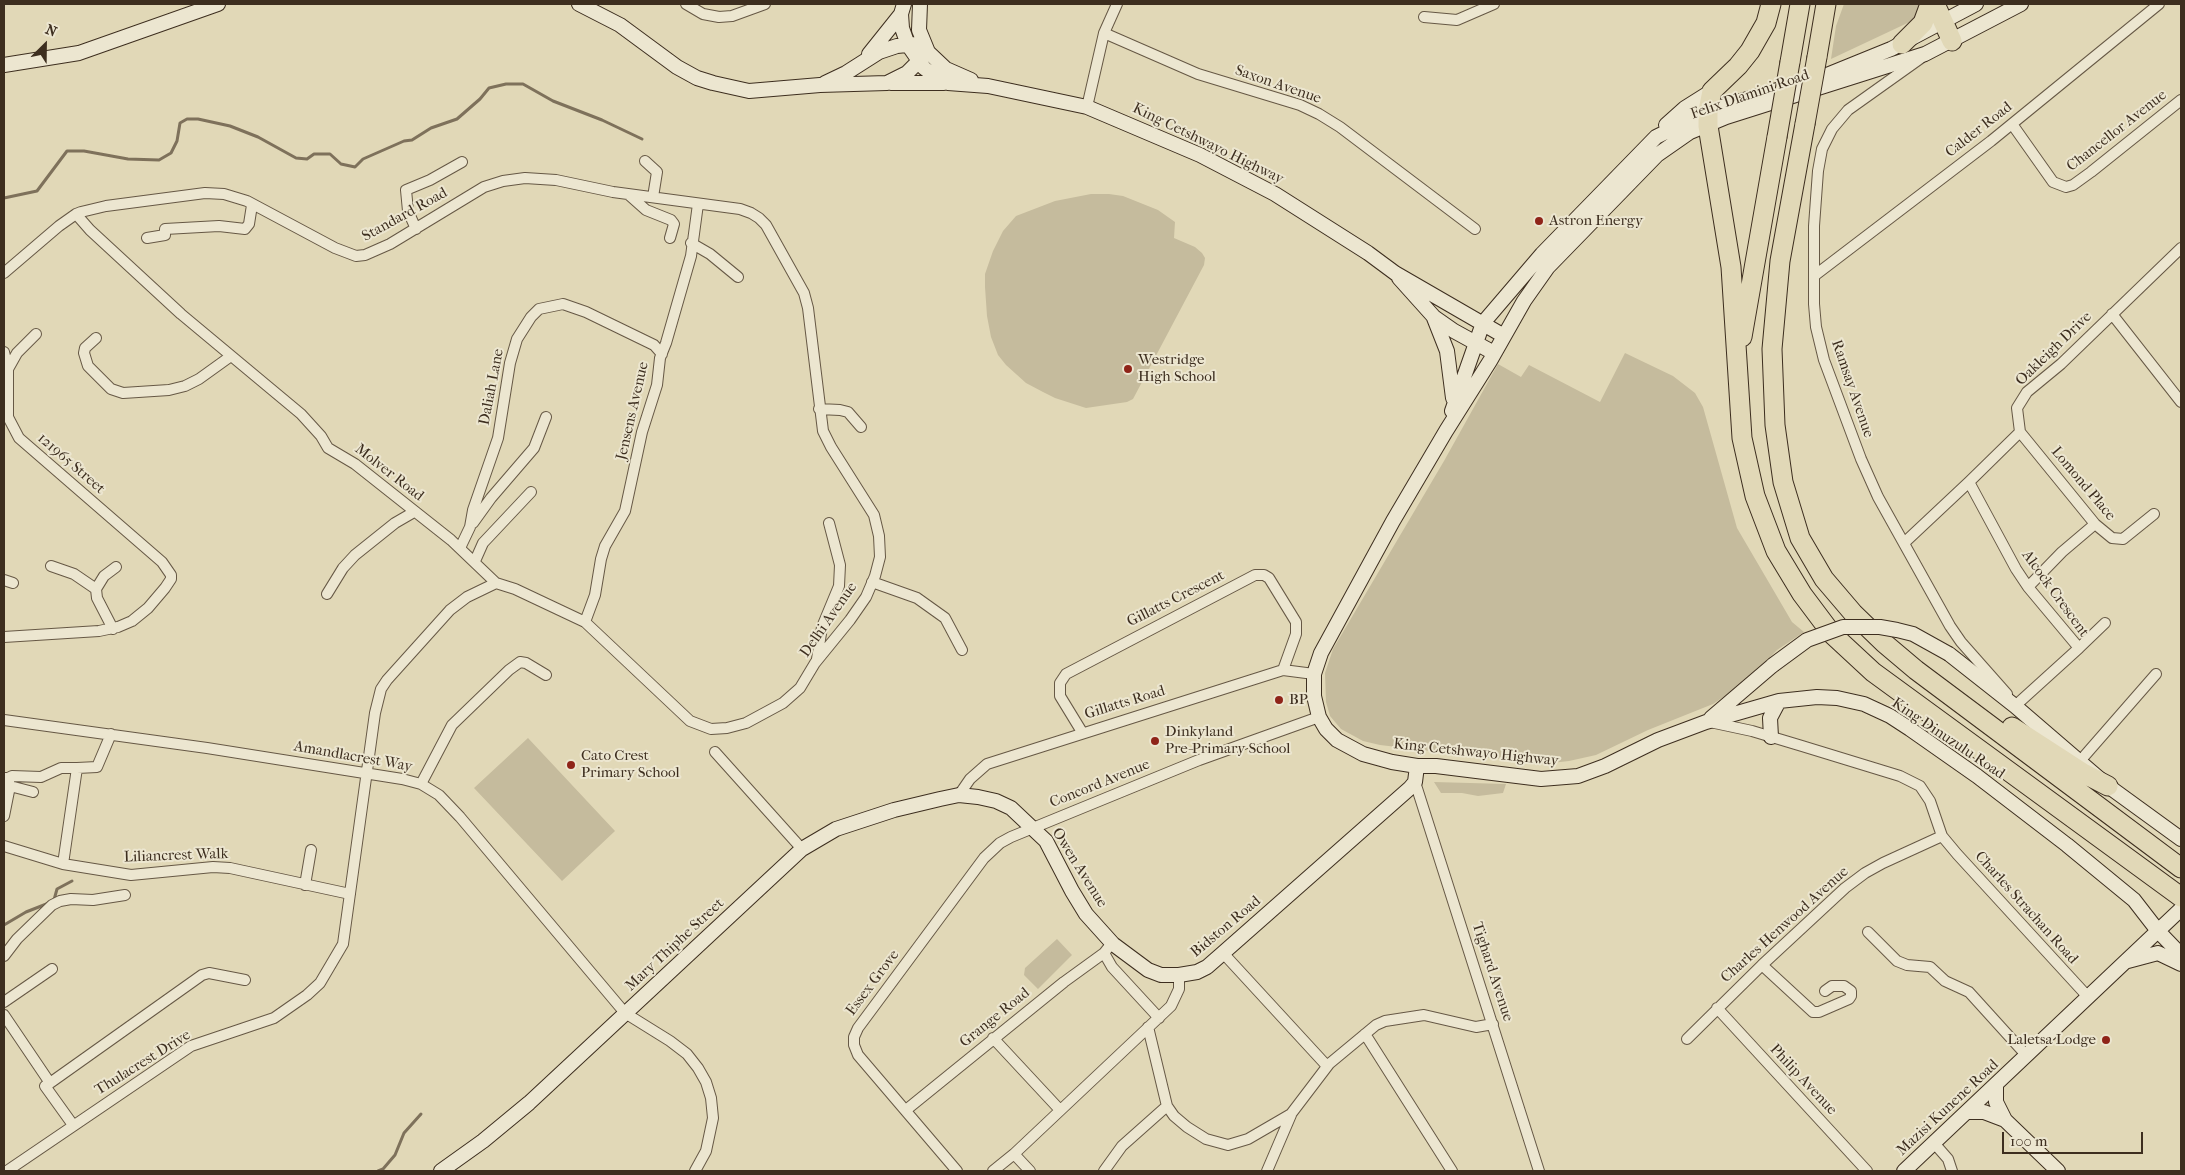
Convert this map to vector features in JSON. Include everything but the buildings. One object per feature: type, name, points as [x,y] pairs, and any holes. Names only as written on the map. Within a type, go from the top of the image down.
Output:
[{"type":"highway","points":[[1771,4],[1766,23],[1750,51],[1738,66],[1712,91],[1708,118],[1731,267],[1742,438],[1755,496],[1776,551],[1802,594],[1832,634],[1873,672],[2181,896]]},
{"type":"highway","points":[[1737,373],[1748,299],[1800,4]]},
{"type":"highway","points":[[1826,4],[1780,261],[1772,349],[1775,425],[1783,482],[1800,538],[1824,579],[1853,613],[1916,670],[2181,868]]},
{"type":"highway","points":[[1818,52],[1838,4]]},
{"type":"highway","points":[[1902,44],[1924,23],[1930,4]]},
{"type":"highway","points":[[1935,4],[1947,13],[1957,38]]},
{"type":"highway","points":[[1916,670],[1960,692],[2083,773],[2108,786]]},
{"type":"main road","points":[[5,61],[79,53],[218,4]]},
{"type":"main road","points":[[579,4],[620,24],[677,68],[705,81],[737,89],[759,91],[820,85],[948,83]]},
{"type":"main road","points":[[920,4],[918,23],[923,52]]},
{"type":"main road","name":"Felix Dlamini Road","points":[[1474,343],[1483,323],[1542,254],[1656,137],[1827,75],[1902,44],[1947,13],[1976,4]]},
{"type":"main road","name":"Felix Dlamini Road","points":[[1494,353],[1524,301],[1548,267],[1595,217],[1663,150],[1708,118],[1726,117],[1925,54],[2021,4]]},
{"type":"main road","points":[[862,62],[891,29],[903,9]]},
{"type":"main road","points":[[903,9],[902,28],[908,45]]},
{"type":"main road","points":[[820,85],[846,73],[888,48],[908,45],[923,52]]},
{"type":"main road","points":[[887,83],[900,77],[923,52]]},
{"type":"main road","name":"King Cetshwayo Highway","points":[[923,52],[930,74],[948,83],[988,86]]},
{"type":"main road","name":"King Cetshwayo Highway","points":[[923,52],[954,74],[988,86],[1087,107],[1200,155],[1275,194],[1368,253],[1395,273],[1504,336]]},
{"type":"main road","points":[[1656,137],[1678,114],[1712,91]]},
{"type":"main road","name":"King Cetshwayo Highway","points":[[1395,273],[1434,317],[1474,343],[1494,353],[1446,431],[1359,581],[1321,653],[1314,674],[1314,696],[1319,717],[1331,735],[1351,748],[1392,762],[1541,779],[1560,779],[1578,776],[1605,766],[1658,740],[1706,722]]},
{"type":"main road","points":[[1434,317],[1447,351],[1454,406]]},
{"type":"main road","name":"King Cetshwayo Highway","points":[[1446,431],[1474,343]]},
{"type":"main road","points":[[1706,722],[1773,665],[1807,640],[1824,632],[1852,626],[1880,627],[1905,632],[1929,642],[1949,654],[2017,704],[2108,786],[2181,839]]},
{"type":"main road","name":"King Dinuzulu Road","points":[[1706,722],[1779,701],[1817,697],[1838,698],[1864,704],[1890,716],[1977,776],[2111,881],[2134,900],[2149,918],[2162,927],[2181,954]]},
{"type":"main road","points":[[1771,737],[1770,718],[1779,701]]},
{"type":"main road","points":[[1415,782],[1417,766]]},
{"type":"main road","name":"Bidston Road","points":[[1180,976],[1197,972],[1207,967],[1415,782]]},
{"type":"main road","name":"Owen Avenue","points":[[959,795],[978,797],[1004,804],[1034,828],[1046,841],[1072,891],[1109,948],[1148,970],[1162,975],[1180,976]]},
{"type":"main road","name":"Mary Thiphe Street","points":[[441,1171],[483,1141],[529,1103],[802,850],[822,837],[850,823],[919,803],[959,795]]},
{"type":"main road","name":"Mazisi Kunene Road","points":[[1904,1171],[2181,909]]},
{"type":"main road","points":[[2126,962],[2158,953],[2181,964]]},
{"type":"main road","points":[[1996,1085],[1996,1102],[2005,1120],[2058,1171]]},
{"type":"main road","points":[[1967,1112],[1984,1112],[2005,1120]]},
{"type":"street","points":[[686,4],[703,14],[719,17],[732,16],[765,4]]},
{"type":"street","points":[[1087,107],[1104,33],[1117,4]]},
{"type":"street","points":[[1424,18],[1457,20],[1494,4]]},
{"type":"street","name":"Calder Road","points":[[1814,276],[2012,124],[2159,4]]},
{"type":"street","name":"Saxon Avenue","points":[[1104,33],[1198,74],[1300,105],[1319,114],[1340,127],[1475,229]]},
{"type":"street","name":"Ramsay Avenue","points":[[1925,54],[1848,110],[1832,129],[1822,149],[1818,171],[1814,226],[1816,327],[1824,360],[1860,459],[1904,543],[1961,642],[2017,704]]},
{"type":"street","name":"Chancellor Avenue","points":[[2012,124],[2053,182],[2066,187],[2073,185],[2091,172],[2181,100]]},
{"type":"street","points":[[645,161],[657,172],[653,197]]},
{"type":"street","points":[[416,228],[408,212],[406,190],[430,180],[462,162]]},
{"type":"street","name":"Standard Road","points":[[4,273],[58,226],[76,214],[106,206],[205,193],[231,195],[252,204],[342,252],[356,256],[374,252],[478,190],[503,181],[541,177],[628,194],[740,209],[760,218]]},
{"type":"street","points":[[628,194],[646,210],[672,220],[674,224],[670,238]]},
{"type":"street","points":[[148,238],[165,235],[165,229],[219,226],[244,229],[249,224],[252,204]]},
{"type":"street","name":"Jensens Avenue","points":[[585,622],[595,596],[601,559],[625,511],[642,432],[658,384],[662,354],[691,256],[691,243],[698,204]]},
{"type":"street","name":"Molver Road","points":[[76,214],[108,247],[181,314],[301,414],[321,436],[328,448],[355,464],[460,548],[496,583],[515,589],[585,622],[679,712],[690,721],[703,727]]},
{"type":"street","name":"Delhi Avenue","points":[[703,727],[728,728],[746,723],[777,707],[800,688],[817,660],[866,597],[880,557],[879,536],[874,515],[823,431],[807,300],[771,232],[760,218]]},
{"type":"street","points":[[691,243],[710,254],[738,277]]},
{"type":"street","name":"Oakleigh Drive","points":[[2020,432],[2017,408],[2027,392],[2061,364],[2181,248]]},
{"type":"street","name":"Daliah Lane","points":[[460,548],[470,528],[474,510],[498,438],[510,363],[517,339],[531,317],[539,309],[563,304],[586,312],[654,345],[662,354]]},
{"type":"street","points":[[2112,314],[2181,402]]},
{"type":"street","points":[[8,369],[17,353],[36,334]]},
{"type":"street","points":[[96,338],[85,348],[84,353],[88,366],[111,389],[123,392],[169,390],[185,386],[199,379],[231,356]]},
{"type":"street","name":"121965 Street","points":[[4,352],[8,369],[8,417],[19,438],[162,562],[170,572],[171,579],[148,608],[132,621],[113,628]]},
{"type":"street","points":[[819,409],[848,412],[861,428]]},
{"type":"street","points":[[470,528],[491,498],[538,442],[546,417]]},
{"type":"street","points":[[1904,543],[2020,432]]},
{"type":"street","name":"Lomond Place","points":[[2020,432],[2095,524],[2105,533],[2118,540],[2123,539],[2154,514]]},
{"type":"street","name":"Alcock Crescent","points":[[1969,482],[2028,587],[2079,648],[2017,704]]},
{"type":"street","points":[[475,561],[483,543],[531,492]]},
{"type":"street","points":[[327,594],[343,568],[355,556],[395,523],[414,512]]},
{"type":"street","points":[[817,660],[822,627],[839,586],[840,568],[829,523]]},
{"type":"street","points":[[2028,587],[2069,546],[2095,524]]},
{"type":"street","points":[[51,566],[74,574],[96,589]]},
{"type":"street","points":[[4,637],[99,631],[113,628],[97,598],[96,589],[104,576],[116,567]]},
{"type":"street","name":"Gillatts Crescent","points":[[1082,732],[1060,696],[1060,683],[1066,674],[1255,575],[1264,575],[1269,578],[1296,622],[1296,634],[1283,670]]},
{"type":"street","points":[[872,582],[916,598],[945,618],[962,650]]},
{"type":"street","name":"Thulacrest Drive","points":[[7,1171],[191,1046],[274,1018],[307,995],[320,983],[339,954],[343,944],[377,700],[387,680],[450,610],[467,596],[496,583]]},
{"type":"street","points":[[2079,648],[2105,623]]},
{"type":"street","points":[[421,784],[452,725],[460,715],[509,670],[520,662],[526,662],[546,675]]},
{"type":"street","name":"Gillatts Road","points":[[959,795],[970,779],[987,764],[1082,732],[1283,670],[1314,674]]},
{"type":"street","points":[[2080,761],[2156,674]]},
{"type":"street","name":"Concord Avenue","points":[[1034,828],[1200,760],[1319,717]]},
{"type":"street","name":"Amandlacrest Way","points":[[4,720],[402,778],[421,784],[439,796],[460,817],[625,1013],[687,1054],[706,1082],[714,1118],[706,1151],[695,1171]]},
{"type":"street","points":[[1706,722],[1771,737],[1914,782],[1926,792],[1942,836]]},
{"type":"street","points":[[4,816],[7,781],[12,776],[41,777],[61,768],[97,767],[110,734]]},
{"type":"street","points":[[715,752],[802,850]]},
{"type":"street","points":[[63,864],[77,768]]},
{"type":"street","points":[[7,781],[33,792]]},
{"type":"street","name":"Tighard Avenue","points":[[1415,782],[1539,1171]]},
{"type":"street","name":"Essex Grove","points":[[957,1171],[856,1052],[854,1037],[858,1028],[988,854],[1000,843],[1034,828]]},
{"type":"street","name":"Charles Henwood Avenue","points":[[1687,1039],[1717,1008],[1825,906],[1865,873],[1942,836]]},
{"type":"street","name":"Charles Strachan Road","points":[[1942,836],[1969,869],[2088,998]]},
{"type":"street","name":"Liliancrest Walk","points":[[4,846],[63,864],[131,875],[213,867],[230,868],[350,894]]},
{"type":"street","points":[[304,885],[311,850]]},
{"type":"street","points":[[4,956],[40,915],[52,905],[71,899],[93,900],[125,895]]},
{"type":"street","points":[[1868,932],[1897,961],[1907,965],[1930,967],[1945,981],[1969,992],[2027,1056]]},
{"type":"street","name":"Owen Avenue","points":[[1109,948],[1112,967],[1159,1018]]},
{"type":"street","name":"Grange Road","points":[[906,1110],[993,1038],[1109,948]]},
{"type":"street","points":[[1223,953],[1327,1066]]},
{"type":"street","points":[[1762,965],[1813,1012],[1819,1012],[1850,999],[1851,996],[1851,991],[1844,986],[1832,986],[1825,991]]},
{"type":"street","points":[[4,1002],[52,969]]},
{"type":"street","points":[[4,1016],[50,1083],[202,975],[210,973],[245,980]]},
{"type":"street","points":[[994,1171],[1159,1018],[1176,999],[1180,976]]},
{"type":"street","name":"Philip Avenue","points":[[1717,1008],[1867,1171]]},
{"type":"street","points":[[1267,1171],[1291,1114],[1327,1066],[1365,1034],[1385,1021],[1414,1016],[1436,1016],[1476,1027],[1493,1024]]},
{"type":"street","points":[[1148,1027],[1167,1106],[1174,1116],[1206,1139],[1228,1145],[1248,1139],[1291,1114]]},
{"type":"street","points":[[1365,1034],[1452,1171]]},
{"type":"street","points":[[993,1038],[1060,1110]]},
{"type":"street","points":[[45,1086],[74,1125]]},
{"type":"street","points":[[1104,1171],[1122,1146],[1167,1106]]},
{"type":"street","points":[[1934,1143],[1948,1159],[1952,1171]]},
{"type":"street","points":[[1014,1154],[1030,1171]]},
{"type":"shaded area","points":[[1844,4],[1923,4],[1916,19],[1831,59],[1836,26]]},
{"type":"shaded area","points":[[1091,194],[1123,196],[1158,210],[1175,222],[1174,238],[1195,247],[1205,258],[1204,265],[1133,399],[1127,402],[1086,408],[1055,398],[1026,383],[998,355],[991,337],[987,316],[985,274],[993,251],[1003,231],[1016,216],[1055,201]]},
{"type":"shaded area","points":[[1625,353],[1673,376],[1695,393],[1703,407],[1737,528],[1792,622],[1804,632],[1777,650],[1747,681],[1713,704],[1648,730],[1596,755],[1569,761],[1542,764],[1380,745],[1363,741],[1341,729],[1330,716],[1326,702],[1325,673],[1333,649],[1444,461],[1498,364],[1521,377],[1529,365],[1600,402]]},
{"type":"shaded area","points":[[528,738],[615,831],[562,881],[474,788]]},
{"type":"shaded area","points":[[1434,782],[1506,784],[1503,793],[1478,796],[1462,793],[1441,793]]},
{"type":"shaded area","points":[[1057,939],[1072,955],[1038,989],[1024,975],[1025,968]]},
{"type":"waterway","points":[[4,198],[37,191],[67,151],[84,151],[128,159],[159,160],[171,153],[177,141],[180,123],[187,119],[198,119],[230,126],[258,137],[296,158],[307,159],[314,154],[330,154],[341,164],[355,167],[363,159],[404,141],[412,140],[431,128],[457,119],[480,99],[489,88],[506,84],[523,84],[553,101],[602,120],[642,139]]},
{"type":"waterway","points":[[54,900],[57,889],[72,881]]},
{"type":"waterway","points":[[4,925],[26,912],[49,903]]},
{"type":"waterway","points":[[378,1171],[383,1169],[395,1155],[404,1133],[421,1114]]},
{"type":"place","name":"Astron Energy","points":[[1539,221]]},
{"type":"place","name":"Westridge High School","points":[[1128,369]]},
{"type":"place","name":"BP","points":[[1279,700]]},
{"type":"place","name":"Dinkyland Pre-Primary School","points":[[1155,741]]},
{"type":"place","name":"Cato Crest Primary School","points":[[571,765]]},
{"type":"place","name":"Laletsa Lodge","points":[[2106,1040]]}]
